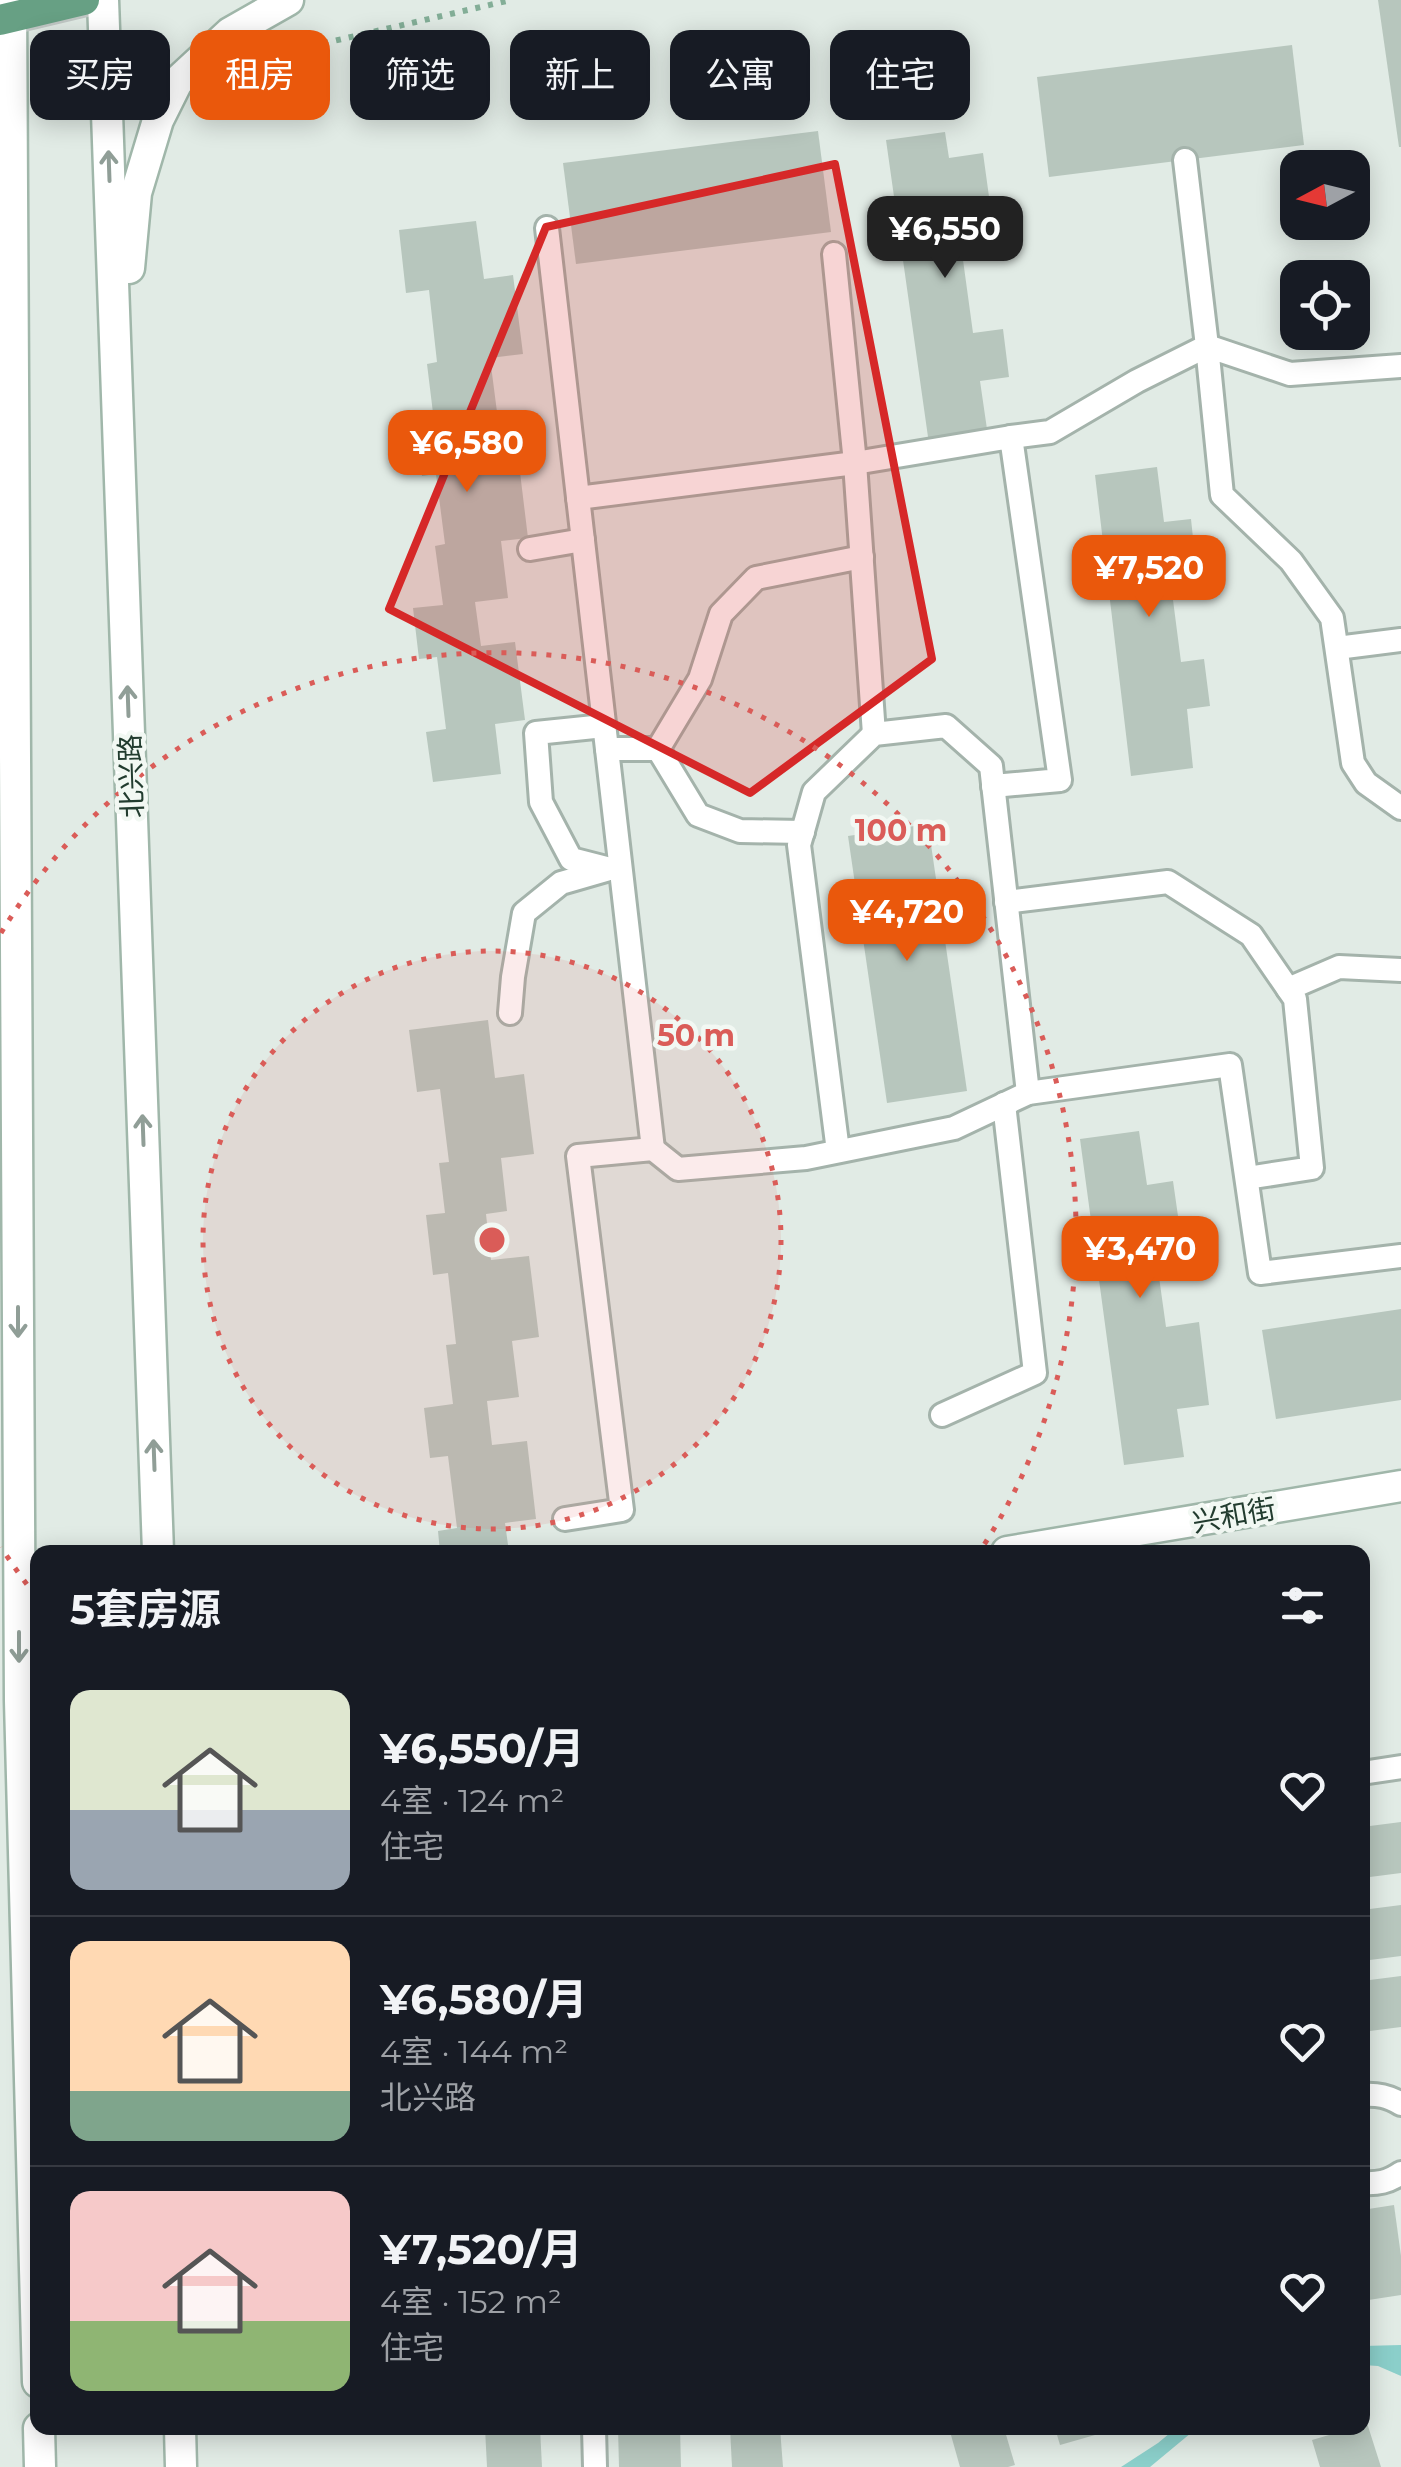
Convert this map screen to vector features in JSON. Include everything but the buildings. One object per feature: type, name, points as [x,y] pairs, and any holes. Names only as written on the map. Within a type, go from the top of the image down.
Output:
[{"type":"main road","points":[[30,1836],[8,12],[84,0]]},
{"type":"main road","name":"北兴路","points":[[103,0],[158,1545]]},
{"type":"main road","points":[[117,390],[136,193],[158,120],[177,82],[230,34],[288,0]]},
{"type":"main road","points":[[0,337],[13,370]]},
{"type":"main road","name":"兴和街","points":[[1049,1545],[1401,1486]]},
{"type":"main road","points":[[39,2435],[40,2467]]},
{"type":"main road","points":[[180,2435],[181,2467]]},
{"type":"lane","points":[[1185,160],[1222,496],[1291,561],[1332,618],[1353,763],[1366,783],[1401,808]]},
{"type":"lane","points":[[547,228],[653,1150]]},
{"type":"lane","points":[[834,254],[855,463],[874,734]]},
{"type":"lane","points":[[578,498],[855,463],[1050,432],[1207,346],[1290,374],[1401,366]]},
{"type":"lane","points":[[994,786],[1060,780],[1011,438]]},
{"type":"lane","points":[[530,549],[583,540]]},
{"type":"lane","points":[[658,748],[700,680],[721,614],[756,578],[862,557]]},
{"type":"lane","points":[[1336,648],[1401,640]]},
{"type":"lane","points":[[838,1151],[799,845],[814,792],[874,734],[946,726],[991,766],[1028,1094]]},
{"type":"lane","points":[[510,1013],[524,913],[561,883],[610,869],[571,859],[541,802],[536,733],[606,738],[658,748],[698,815],[740,832],[803,832]]},
{"type":"lane","points":[[1006,902],[1168,882],[1251,935],[1296,999],[1312,1168],[1247,1178]]},
{"type":"lane","points":[[1288,989],[1340,967],[1401,970]]},
{"type":"lane","points":[[565,1518],[622,1510],[578,1156],[653,1150],[678,1170],[806,1158],[954,1128],[1028,1094],[1230,1065],[1260,1273],[1401,1256]]},
{"type":"lane","points":[[942,1415],[1035,1373],[1004,1104]]},
{"type":"lane","points":[[1370,1772],[1401,1767]]},
{"type":"lane","points":[[1370,2094],[1401,2104]]},
{"type":"lane","points":[[1370,2184],[1391,2180],[1401,2173]]},
{"type":"lane","points":[[594,2435],[594,2467]]},
{"type":"path","points":[[330,42],[510,0]]},
{"type":"highlighted area","points":[[835,164],[932,659],[750,793],[389,609],[546,227]]},
{"type":"water","points":[[1401,2345],[1401,2376],[1370,2365],[1370,2346]]},
{"type":"water","points":[[1168,2435],[1189,2435],[1150,2467],[1121,2467]]}]
